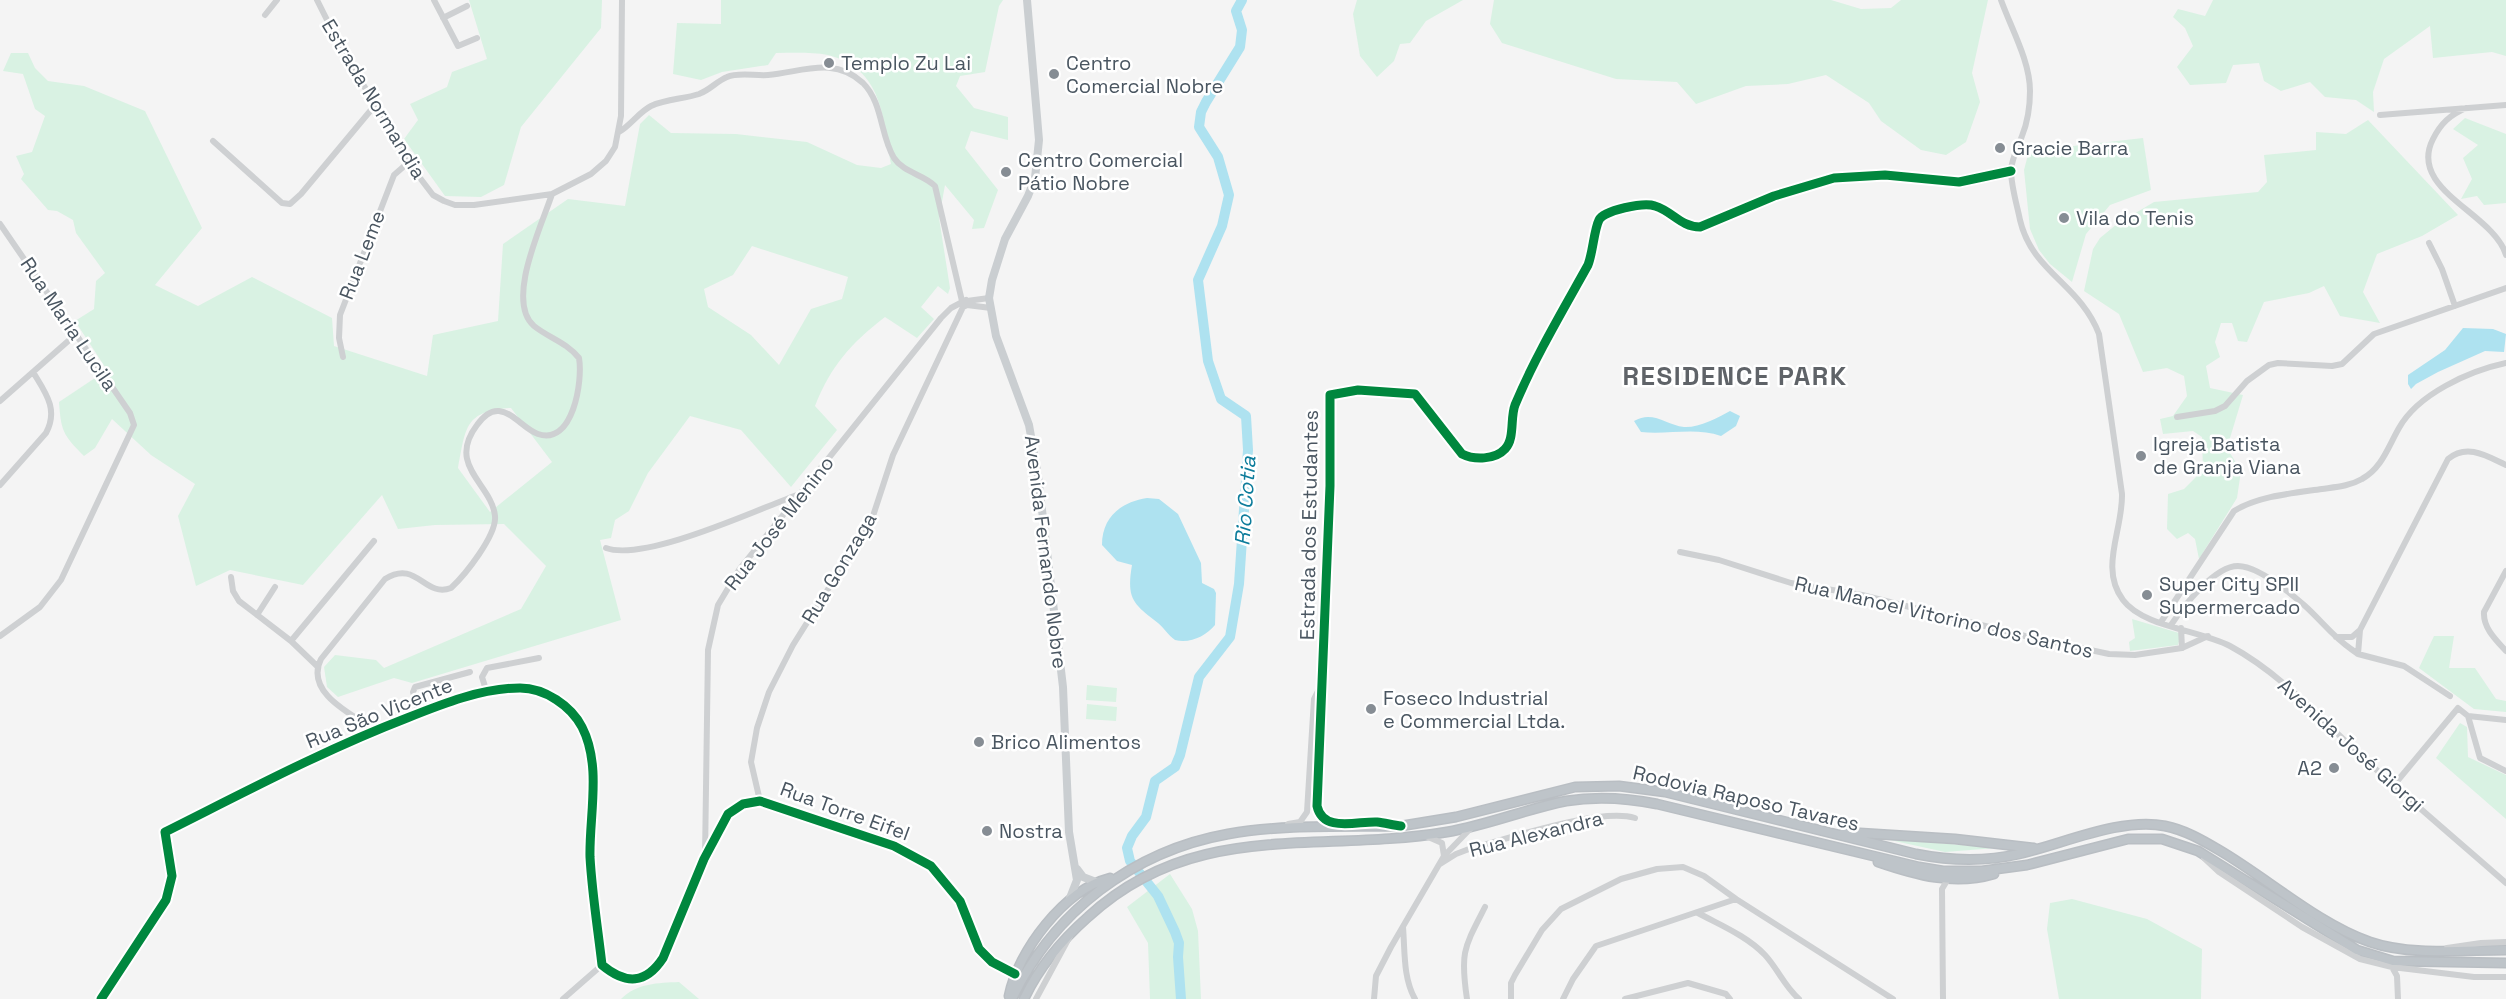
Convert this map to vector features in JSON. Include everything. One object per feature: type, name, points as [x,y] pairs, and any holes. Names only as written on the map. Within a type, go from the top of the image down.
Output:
[{"type":"highway","name":"Rodovia Raposo Tavares","points":[[1010,999],[1031,963],[1055,930],[1086,899],[1144,861],[1188,844],[1228,834],[1264,829],[1401,826],[1456,817],[1557,791],[1594,786],[1619,786],[1665,792],[1916,854],[1958,861],[1998,858],[2121,827],[2146,825],[2171,828],[2196,836],[2352,934],[2385,946],[2405,949],[2506,950]]},
{"type":"highway","name":"Rodovia Raposo Tavares","points":[[1024,999],[1041,970],[1073,931],[1110,898],[1154,872],[1191,857],[1238,847],[1423,834],[1473,826],[1568,801],[1613,798],[1657,804],[1943,871],[1982,872],[2027,865],[2110,843],[2144,838],[2162,839],[2198,851],[2334,937],[2366,953],[2393,961],[2506,963]]},
{"type":"highway","points":[[1817,830],[1966,840],[2039,849]]},
{"type":"highway","points":[[1844,849],[1876,862],[1929,877],[1948,879],[1973,879],[2027,865]]},
{"type":"highway","points":[[1010,999],[1015,974],[1030,946],[1067,902],[1096,882],[1122,874]]},
{"type":"main road","name":"Avenida Fernando Nobre","points":[[1027,0],[1039,140],[1038,159],[1028,196],[1005,239],[989,298],[996,336],[1029,425],[1038,476],[1063,687],[1069,832],[1076,868]]},
{"type":"main road","points":[[1076,868],[1083,877],[1096,882]]},
{"type":"main road","points":[[1067,902],[1076,886],[1076,868]]},
{"type":"street","points":[[265,15],[278,0]]},
{"type":"street","name":"Estrada Normandia","points":[[316,0],[347,60],[410,161],[434,195],[455,205],[474,205],[552,194],[591,174],[606,161],[615,147],[619,132],[622,0]]},
{"type":"street","points":[[434,0],[458,46],[477,38]]},
{"type":"street","name":"Avenida José Giorgi","points":[[2001,0],[2027,70],[2030,88],[2029,111],[2011,171],[2020,222],[2027,242],[2036,256],[2082,302],[2099,334],[2122,494],[2122,513],[2114,548],[2114,583],[2124,601],[2133,610],[2160,622],[2208,636],[2245,655],[2269,672],[2506,883]]},
{"type":"street","points":[[443,18],[467,6]]},
{"type":"street","name":"Estrada Normandia","points":[[619,132],[648,108],[701,93],[727,77],[769,75],[815,67],[838,68],[845,71],[863,83],[875,100],[887,144],[895,159],[904,168],[935,186],[964,304]]},
{"type":"street","points":[[213,141],[287,205],[301,194],[376,104]]},
{"type":"street","points":[[2380,115],[2506,105]]},
{"type":"street","points":[[2466,108],[2444,121],[2427,153],[2432,173],[2445,190],[2489,231],[2506,255]]},
{"type":"street","points":[[2438,109],[2444,121]]},
{"type":"street","name":"Rua Leme","points":[[343,357],[339,338],[340,315],[394,175],[410,161]]},
{"type":"street","name":"Estrada dos Estudantes","points":[[1401,826],[1376,822],[1334,823],[1320,815],[1317,801],[1330,486],[1330,395],[1358,390],[1415,394],[1462,454],[1472,459],[1492,457],[1505,450],[1509,443],[1515,405],[1588,265],[1598,221],[1607,212],[1651,205],[1689,225],[1701,227],[1774,196],[1834,177],[1885,175],[1959,182],[2011,171]]},
{"type":"street","points":[[317,666],[385,579],[396,573],[411,573],[434,590],[441,591],[451,588],[491,536],[495,526],[493,507],[474,478],[468,464],[467,449],[469,438],[484,416],[494,411],[502,411],[533,431],[548,435],[564,428],[569,418],[578,390],[579,358],[565,344],[534,326],[525,314],[522,296],[524,280],[552,194]]},
{"type":"street","name":"Rua Maria Lucila","points":[[0,224],[130,413],[134,426],[61,580],[40,607],[0,636]]},
{"type":"street","points":[[2429,243],[2442,269],[2455,306]]},
{"type":"street","points":[[2177,417],[2215,411],[2225,406],[2247,381],[2269,365],[2278,363],[2332,366],[2342,364],[2374,334],[2496,294],[2506,288]]},
{"type":"street","points":[[2496,294],[2506,296]]},
{"type":"street","name":"Rua José Menino","points":[[705,859],[707,658],[712,624],[726,589],[799,494],[941,318],[951,308],[989,298]]},
{"type":"street","points":[[964,304],[991,308]]},
{"type":"street","name":"Rua Gonzaga","points":[[760,801],[752,762],[757,728],[772,684],[872,519],[893,454],[964,304]]},
{"type":"street","points":[[0,401],[75,335]]},
{"type":"street","points":[[2160,622],[2234,511],[2253,503],[2299,492],[2350,485],[2362,479],[2381,462],[2399,427],[2413,409],[2464,376],[2482,368],[2506,363]]},
{"type":"street","points":[[0,485],[46,433],[51,423],[50,399],[33,372]]},
{"type":"street","points":[[2336,637],[2352,637],[2360,630],[2448,459],[2460,451],[2471,451],[2506,465]]},
{"type":"street","points":[[606,548],[622,552],[667,542],[799,494]]},
{"type":"street","points":[[291,641],[374,541]]},
{"type":"street","name":"Rua Manoel Vitorino dos Santos","points":[[1680,552],[1719,560],[1791,583],[1862,595],[2025,636],[2109,654],[2135,655],[2182,648],[2208,636]]},
{"type":"street","points":[[2171,625],[2190,600],[2218,572],[2237,566],[2246,567],[2269,578],[2304,605],[2336,637],[2358,654],[2404,666],[2450,696]]},
{"type":"street","points":[[2506,571],[2484,612],[2484,618],[2489,630],[2506,651]]},
{"type":"street","points":[[231,577],[236,596],[256,615],[291,641],[317,666],[322,690],[329,698],[375,730]]},
{"type":"street","points":[[820,585],[827,590]]},
{"type":"street","points":[[256,615],[275,587]]},
{"type":"street","points":[[798,623],[805,627]]},
{"type":"street","points":[[2181,628],[2182,648]]},
{"type":"street","points":[[2358,654],[2360,630]]},
{"type":"street","points":[[487,693],[482,674],[487,668],[539,658]]},
{"type":"street","points":[[418,713],[413,692],[415,687],[470,672]]},
{"type":"street","name":"Estrada dos Estudantes","points":[[1228,834],[1296,823],[1305,816],[1308,806],[1315,694],[1323,680]]},
{"type":"street","name":"Rua São Vicente","points":[[101,999],[166,900],[172,876],[165,832],[375,730],[449,701],[520,688],[540,691],[569,710],[584,730],[589,744],[592,782],[590,857],[602,965]]},
{"type":"street","points":[[1314,705],[1322,705]]},
{"type":"street","points":[[2394,785],[2458,708],[2468,716],[2506,720]]},
{"type":"street","points":[[2468,716],[2480,758],[2506,771]]},
{"type":"street","name":"Rua Torre Eifel","points":[[705,859],[728,814],[743,804],[760,801],[894,846],[931,866],[960,901],[979,949],[992,962],[1015,974]]},
{"type":"street","name":"Rua Alexandra","points":[[1440,864],[1469,849],[1590,818],[1618,815],[1635,818]]},
{"type":"street","points":[[1374,999],[1380,966],[1444,856],[1454,843],[1473,826]]},
{"type":"street","points":[[1423,834],[1442,843],[1444,856]]},
{"type":"street","points":[[2198,851],[2219,872],[2302,927],[2351,955],[2392,967],[2474,977],[2506,977]]},
{"type":"street","points":[[563,999],[602,965],[611,973],[629,980],[641,979],[654,971],[663,958],[705,859]]},
{"type":"street","points":[[1511,999],[1510,992],[1515,975],[1551,918],[1561,909],[1621,879],[1657,869],[1683,867],[1704,876],[1736,899],[1893,999]]},
{"type":"street","points":[[1929,877],[1942,889]]},
{"type":"street","points":[[1943,999],[1942,889],[1948,879]]},
{"type":"street","points":[[1563,999],[1573,979],[1596,946],[1736,899]]},
{"type":"street","points":[[1467,999],[1463,956],[1465,946],[1485,907]]},
{"type":"street","points":[[1698,913],[1764,954],[1786,986],[1799,999]]},
{"type":"street","points":[[1403,927],[1408,984],[1415,999]]},
{"type":"street","points":[[1036,999],[1073,931]]},
{"type":"street","points":[[2441,950],[2481,943],[2506,942]]},
{"type":"street","points":[[2392,967],[2397,976],[2398,999]]},
{"type":"street","points":[[2397,976],[2405,968]]},
{"type":"street","points":[[1625,999],[1688,982],[1726,994],[1730,999]]},
{"type":"green space","points":[[469,0],[602,0],[601,28],[521,127],[504,185],[481,197],[445,196],[404,139],[418,120],[410,104],[447,87],[452,72],[487,59]]},
{"type":"green space","points":[[721,0],[1003,0],[999,6],[985,72],[960,76],[956,86],[974,108],[1008,117],[1008,140],[971,131],[965,148],[998,190],[984,228],[972,229],[974,220],[945,185],[939,218],[950,288],[948,294],[938,286],[921,307],[934,319],[917,338],[885,317],[852,346],[835,367],[815,406],[837,430],[791,487],[741,430],[690,416],[648,473],[629,511],[615,520],[611,538],[600,540],[621,620],[412,683],[394,678],[338,697],[327,687],[324,667],[335,655],[376,660],[384,668],[521,609],[546,566],[504,524],[435,525],[398,529],[382,495],[303,585],[230,570],[196,586],[178,516],[195,484],[151,455],[112,419],[95,448],[84,456],[64,432],[59,402],[107,370],[75,321],[94,309],[96,281],[105,273],[76,233],[73,220],[57,211],[48,210],[21,179],[24,174],[16,156],[32,152],[45,116],[35,109],[23,74],[3,71],[11,53],[28,53],[35,68],[48,81],[84,86],[145,111],[202,228],[155,285],[198,306],[252,277],[332,318],[334,346],[427,376],[433,335],[498,321],[503,244],[568,199],[625,206],[640,124],[649,115],[671,133],[736,134],[807,142],[857,165],[881,168],[891,164],[886,130],[877,98],[860,71],[846,62],[822,54],[776,53],[768,65],[722,72],[701,80],[673,74],[677,23],[721,24]],"holes":[[[752,246],[848,277],[842,299],[811,309],[779,365],[751,335],[708,307],[704,289],[733,275]],[[511,408],[552,462],[490,512],[458,468],[463,442],[470,424],[476,418],[484,413]]]},
{"type":"green space","points":[[1357,0],[1463,0],[1426,21],[1410,43],[1400,44],[1394,61],[1377,77],[1360,56],[1353,14]]},
{"type":"green space","points":[[1494,0],[1831,0],[1861,9],[1891,8],[1901,0],[1988,0],[1972,73],[1980,102],[1966,142],[1946,155],[1921,150],[1881,121],[1869,103],[1826,75],[1788,84],[1746,86],[1696,104],[1677,82],[1616,79],[1502,43],[1490,24]]},
{"type":"green space","points":[[2213,0],[2506,0],[2506,56],[2492,52],[2433,58],[2430,26],[2384,59],[2373,92],[2374,112],[2356,100],[2325,97],[2310,82],[2281,91],[2264,81],[2259,63],[2233,65],[2226,83],[2190,85],[2177,67],[2193,46],[2185,28],[2173,17],[2178,9],[2205,16]]},
{"type":"green space","points":[[2465,118],[2506,134],[2506,203],[2484,205],[2477,196],[2461,199],[2472,179],[2463,158],[2478,145],[2453,129]]},
{"type":"green space","points":[[2368,120],[2458,215],[2422,236],[2377,254],[2363,292],[2380,323],[2340,316],[2324,286],[2309,293],[2264,302],[2247,342],[2238,341],[2232,323],[2221,323],[2215,342],[2220,357],[2206,366],[2210,388],[2243,395],[2227,448],[2241,471],[2237,498],[2199,559],[2195,539],[2188,533],[2177,539],[2167,529],[2168,494],[2184,489],[2203,470],[2202,437],[2193,431],[2163,434],[2160,419],[2173,416],[2187,396],[2184,376],[2167,368],[2143,372],[2119,314],[2084,291],[2093,249],[2100,238],[2117,224],[2154,202],[2258,192],[2267,182],[2264,155],[2316,150],[2316,132],[2346,134]]},
{"type":"green space","name":"Vila do Tenis","points":[[2143,138],[2151,190],[2110,205],[2086,234],[2072,282],[2050,264],[2039,250],[2030,229],[2024,170],[2029,151]]},
{"type":"green space","points":[[2132,619],[2179,633],[2181,635],[2178,645],[2130,651],[2129,642],[2135,638]]},
{"type":"green space","points":[[2434,636],[2454,636],[2449,668],[2475,668],[2496,699],[2506,701],[2506,712],[2474,709],[2419,668]]},
{"type":"green space","points":[[1087,685],[1117,688],[1116,702],[1086,700]]},
{"type":"green space","points":[[1087,704],[1117,707],[1116,721],[1086,719]]},
{"type":"green space","points":[[2460,723],[2467,727],[2468,757],[2506,775],[2506,819],[2436,758]]},
{"type":"green space","points":[[1881,838],[1996,848],[1945,852]]},
{"type":"green space","points":[[1170,874],[1192,909],[1198,931],[1201,999],[1150,999],[1148,943],[1127,907]]},
{"type":"green space","points":[[2072,899],[2147,919],[2202,949],[2201,999],[2059,999],[2047,929],[2050,903]]},
{"type":"green space","points":[[679,982],[699,999],[621,999],[641,987]]},
{"type":"water","points":[[2463,328],[2493,329],[2506,334],[2504,352],[2485,351],[2438,372],[2411,389],[2408,384],[2408,375],[2445,350]]},
{"type":"water","points":[[1730,411],[1740,416],[1736,426],[1721,436],[1702,432],[1641,432],[1634,421],[1647,417],[1677,426],[1690,427],[1708,422]]},
{"type":"water","points":[[1147,498],[1159,499],[1178,514],[1201,563],[1202,583],[1214,589],[1216,593],[1215,625],[1207,633],[1197,638],[1186,641],[1175,640],[1143,611],[1131,594],[1132,565],[1117,561],[1102,545],[1105,526],[1115,512],[1129,503]]},
{"type":"waterway","name":"Rio Cotia","points":[[1181,999],[1179,943],[1158,896],[1130,861],[1127,848],[1132,836],[1146,817],[1155,781],[1175,767],[1199,677],[1230,637],[1239,584],[1248,450],[1246,416],[1221,399],[1208,361],[1198,280],[1222,226],[1229,195],[1218,157],[1199,127],[1201,112],[1240,47],[1242,30],[1236,11],[1242,0]]},
{"type":"cycle path","points":[[1401,826],[1377,822],[1333,823],[1320,814],[1317,806],[1330,486],[1330,395],[1358,390],[1415,394],[1462,454],[1478,458],[1490,457],[1501,453],[1508,445],[1515,405],[1540,351],[1588,265],[1596,229],[1602,216],[1625,208],[1650,205],[1661,208],[1682,222],[1700,227],[1774,196],[1834,178],[1885,175],[1959,182],[2011,171]]},
{"type":"cycle path","points":[[101,999],[166,900],[172,876],[165,832],[376,730],[462,698],[491,691],[520,688],[539,691],[564,705],[577,719],[588,742],[593,774],[590,841],[592,884],[602,965],[611,972],[635,979],[643,977],[656,967],[663,958],[704,859],[728,814],[743,804],[760,801],[894,846],[931,866],[960,901],[979,949],[992,962],[1015,974]]},
{"type":"place","name":"Templo Zu Lai","points":[[829,63]]},
{"type":"place","name":"Centro Comercial Nobre","points":[[1054,74]]},
{"type":"place","name":"Gracie Barra","points":[[2000,148]]},
{"type":"place","name":"Centro Comercial Pátio Nobre","points":[[1006,172]]},
{"type":"place","name":"Vila do Tenis","points":[[2064,218]]},
{"type":"place","name":"Igreja Batista de Granja Viana","points":[[2141,456]]},
{"type":"place","name":"Super City SPII Supermercado","points":[[2147,595]]},
{"type":"place","name":"Foseco Industrial e Commercial Ltda.","points":[[1371,709]]},
{"type":"place","name":"Brico Alimentos","points":[[979,742]]},
{"type":"place","name":"A2","points":[[2334,768]]},
{"type":"place","name":"Nostra","points":[[987,831]]},
{"type":"district","name":"RESIDENCE PARK","points":[[1735,376]]}]
